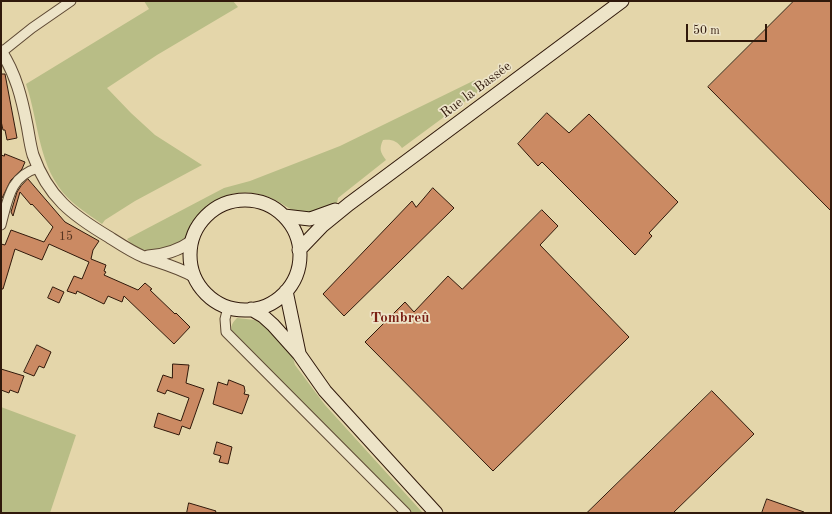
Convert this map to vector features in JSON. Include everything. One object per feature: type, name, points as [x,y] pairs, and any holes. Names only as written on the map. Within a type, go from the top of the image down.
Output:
[{"type":"main road","name":"Rue la Bassée","points":[[299,250],[322,226],[349,204],[622,1]]},
{"type":"main road","points":[[242,200],[260,202],[272,207],[284,216],[295,234],[299,250],[297,270],[286,291],[274,301],[264,306],[251,309],[237,309],[228,307],[210,297],[194,277],[190,259],[192,240],[197,227],[209,213],[218,207],[242,200]]},
{"type":"main road","name":"Rue la Bassée","points":[[284,216],[310,219],[349,204]]},
{"type":"main road","points":[[286,291],[299,354]]},
{"type":"main road","points":[[251,309],[274,325],[299,354],[325,391],[436,513]]},
{"type":"street","points":[[71,1],[1,51],[11,68],[17,83],[33,153],[38,168],[50,188],[65,207],[94,228],[143,256],[177,267],[194,277]]},
{"type":"street","points":[[1,225],[8,198],[20,176],[28,171],[38,168]]},
{"type":"street","points":[[143,256],[166,254],[178,250],[192,240]]},
{"type":"street","points":[[228,307],[225,319],[226,332],[396,509],[406,513]]},
{"type":"green space","points":[[144,1],[233,1],[238,7],[157,55],[107,88],[155,135],[202,165],[135,201],[105,220],[102,224],[80,209],[58,186],[45,159],[26,84],[149,9]]},
{"type":"green space","points":[[475,80],[482,89],[402,148],[394,141],[383,140],[381,150],[382,155],[386,160],[338,198],[337,203],[323,211],[311,214],[299,213],[268,197],[256,193],[243,192],[231,194],[221,198],[204,209],[194,221],[185,240],[179,244],[161,251],[149,251],[136,247],[127,239],[224,188],[250,181],[340,146]]},
{"type":"green space","points":[[237,318],[255,320],[263,324],[292,354],[295,365],[325,405],[423,513],[411,513],[232,332],[232,324]]},
{"type":"green space","points":[[1,407],[76,435],[50,513],[1,513]]},
{"type":"building","points":[[794,1],[831,1],[831,211],[708,87]]},
{"type":"building","points":[[1,74],[5,74],[17,138],[7,140],[1,121]]},
{"type":"building","points":[[547,113],[569,133],[589,114],[678,202],[649,233],[652,236],[635,255],[542,162],[538,166],[518,144]]},
{"type":"building","points":[[5,154],[25,162],[22,169],[11,180],[2,198],[1,155],[4,156]]},
{"type":"building","points":[[28,179],[65,222],[99,241],[93,250],[91,259],[106,265],[104,271],[106,272],[104,275],[138,290],[145,283],[152,289],[150,290],[190,327],[174,344],[124,296],[122,302],[108,296],[104,304],[77,291],[76,294],[67,291],[74,276],[82,279],[89,262],[49,244],[42,260],[15,249],[3,289],[1,289],[1,244],[5,245],[11,230],[44,242],[53,227],[20,192],[13,216],[11,212],[17,192]]},
{"type":"building","points":[[433,188],[454,208],[344,316],[323,294],[412,201],[416,207]]},
{"type":"building","points":[[542,210],[558,226],[540,245],[629,337],[493,471],[365,342],[405,302],[414,312],[448,276],[462,289]]},
{"type":"building","points":[[53,287],[64,292],[59,303],[48,298]]},
{"type":"building","points":[[37,345],[51,352],[44,368],[39,366],[34,376],[24,372]]},
{"type":"building","points":[[173,364],[189,365],[186,383],[204,389],[190,429],[182,426],[179,435],[154,427],[158,413],[181,421],[189,398],[167,390],[165,394],[157,391],[163,375],[172,378]]},
{"type":"building","points":[[1,369],[24,376],[18,393],[10,390],[9,393],[1,390]]},
{"type":"building","points":[[229,380],[244,386],[244,394],[249,395],[242,414],[213,404],[218,382],[227,385]]},
{"type":"building","points":[[712,391],[754,434],[673,513],[587,513]]},
{"type":"building","points":[[217,442],[232,447],[228,464],[219,462],[221,456],[214,454]]},
{"type":"building","points":[[767,499],[804,512],[804,513],[762,513]]},
{"type":"building","points":[[189,503],[216,511],[215,513],[187,513]]},
{"type":"district","name":"Tombreû","points":[[400,318]]}]
